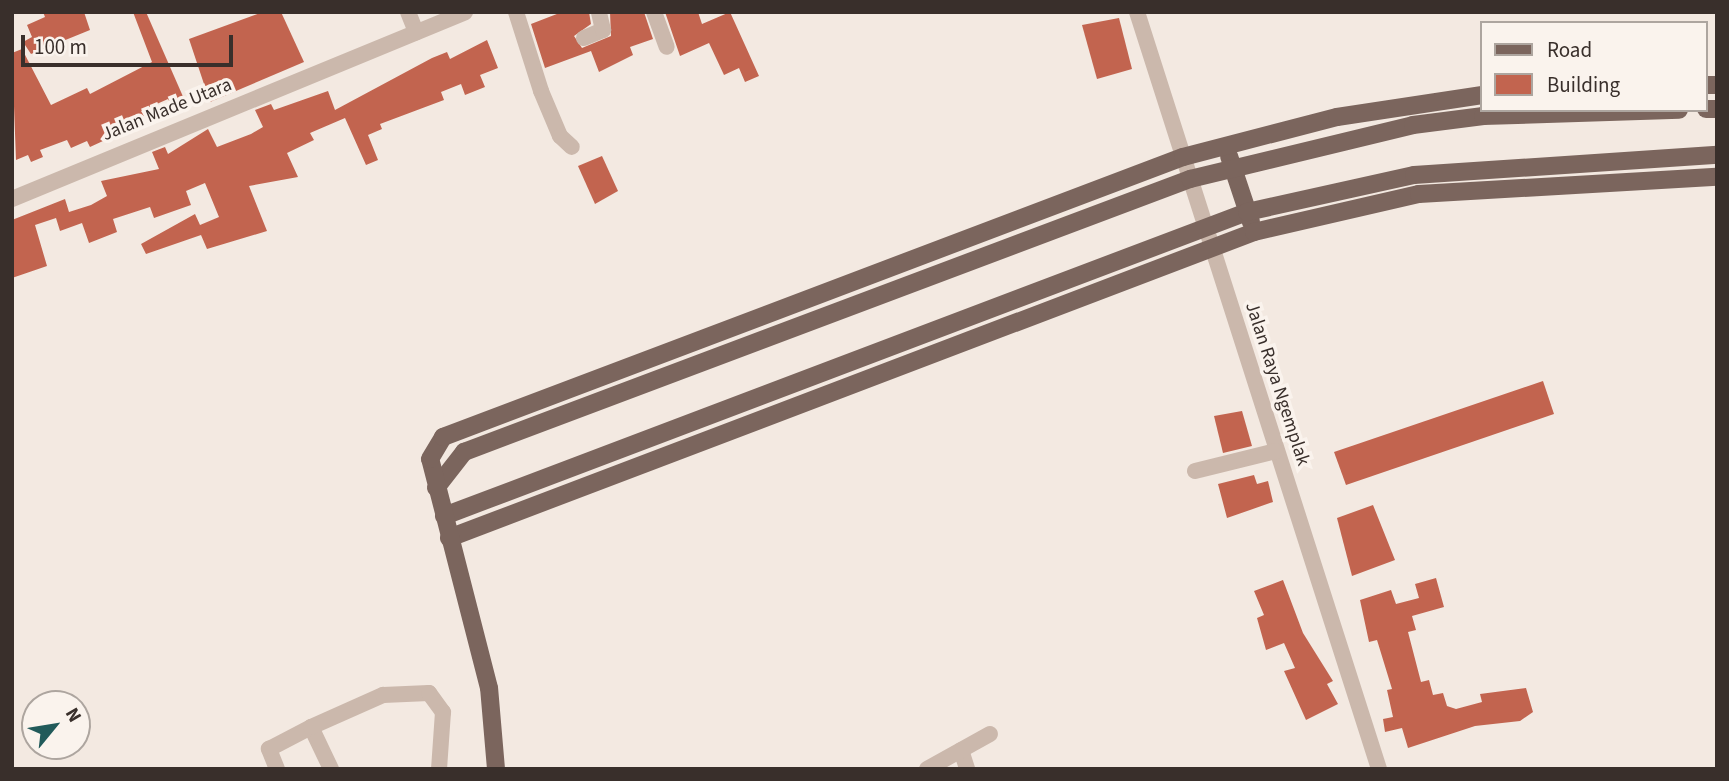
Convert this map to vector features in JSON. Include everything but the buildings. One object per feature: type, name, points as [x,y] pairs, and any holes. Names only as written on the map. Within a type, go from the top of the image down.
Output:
[{"type":"main road","points":[[496,769],[489,688],[430,459],[443,437],[1183,157],[1337,117],[1480,95]]},
{"type":"main road","points":[[436,488],[464,452],[1190,179],[1424,123],[1640,112]]},
{"type":"main road","points":[[1226,144],[1254,232]]},
{"type":"main road","points":[[444,516],[1204,224],[1414,174],[1717,155]]},
{"type":"main road","points":[[449,538],[1254,232],[1419,194],[1717,177]]},
{"type":"street","points":[[408,12],[416,32]]},
{"type":"street","name":"Jalan Made Utara","points":[[12,199],[465,12]]},
{"type":"street","points":[[516,12],[541,90],[560,136],[572,147]]},
{"type":"street","points":[[584,38],[603,30],[599,12]]},
{"type":"street","points":[[654,12],[667,47]]},
{"type":"street","name":"Jalan Raya Ngemplak","points":[[1137,12],[1379,769]]},
{"type":"street","points":[[1195,471],[1276,451]]},
{"type":"street","points":[[277,769],[270,748],[311,727],[383,695],[429,693],[443,712],[439,769]]},
{"type":"street","points":[[311,727],[331,769]]},
{"type":"street","points":[[927,769],[990,734]]},
{"type":"street","points":[[961,750],[967,769]]}]
